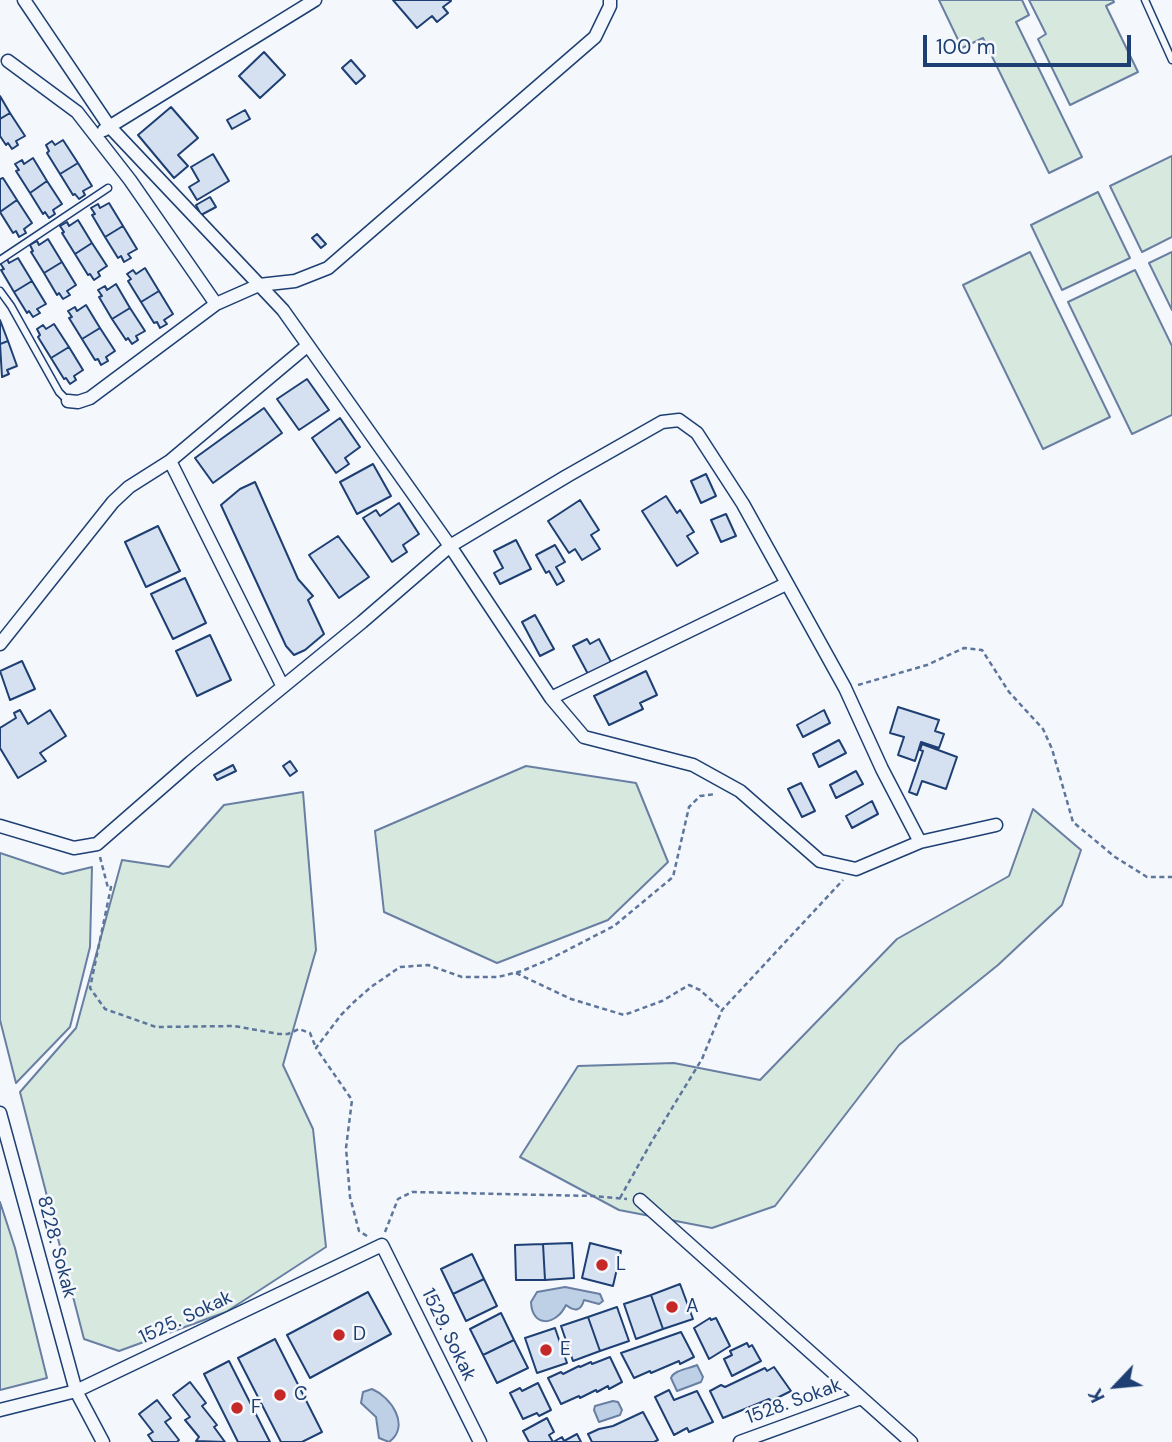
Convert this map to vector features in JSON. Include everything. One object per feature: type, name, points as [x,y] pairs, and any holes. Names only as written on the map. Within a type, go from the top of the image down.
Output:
[{"type":"street","points":[[24,0],[109,127],[283,310],[450,546],[551,698],[584,737],[694,765],[740,790],[820,861],[856,869],[920,842],[996,825]]},
{"type":"street","points":[[96,136],[315,0]]},
{"type":"street","points":[[68,401],[78,402],[90,398],[216,304],[259,285],[295,281],[328,268],[595,37],[610,6],[610,0]]},
{"type":"street","points":[[8,61],[77,112],[216,304]]},
{"type":"street","points":[[0,644],[113,502],[129,487],[170,461],[307,346]]},
{"type":"street","points":[[0,826],[74,848],[97,844],[282,685],[362,622],[450,546],[662,422],[680,421],[697,433],[717,462],[845,688],[920,842]]},
{"type":"street","points":[[170,461],[282,685]]},
{"type":"street","points":[[551,698],[786,584]]},
{"type":"street","name":"8228. Sokak","points":[[0,1113],[76,1391],[103,1442]]},
{"type":"street","points":[[640,1200],[911,1442]]},
{"type":"street","name":"1525. Sokak","points":[[0,1410],[76,1391],[382,1245]]},
{"type":"street","name":"1529. Sokak","points":[[382,1245],[480,1442]]},
{"type":"street","name":"1528. Sokak","points":[[740,1442],[861,1398]]},
{"type":"lane","points":[[1145,0],[1172,60]]},
{"type":"lane","points":[[0,260],[108,188]]},
{"type":"lane","points":[[0,291],[59,392],[68,401]]},
{"type":"path","points":[[845,688],[878,681],[927,665],[964,648],[982,650],[1009,692],[1043,729],[1052,749],[1073,822],[1115,857],[1147,877],[1172,877]]},
{"type":"path","points":[[316,1048],[355,1001],[400,967],[428,965],[462,977],[498,977],[550,959],[614,926],[673,877],[689,807],[700,796],[740,790]]},
{"type":"path","points":[[97,844],[108,888],[111,887],[90,988],[105,1009],[156,1027],[169,1029],[183,1026],[234,1026],[279,1034],[288,1034],[299,1029],[310,1033],[316,1048],[352,1100],[346,1148],[350,1197],[359,1231],[382,1245],[398,1199],[412,1192],[640,1200]]},
{"type":"path","points":[[620,1198],[702,1059],[722,1010],[836,886],[856,869]]},
{"type":"path","points":[[516,972],[571,999],[624,1015],[662,1001],[689,985],[700,990],[722,1010]]},
{"type":"shaded area","points":[[939,0],[1022,0],[1029,15],[1016,22],[1082,157],[1049,173],[983,38],[962,48]]},
{"type":"shaded area","points":[[1029,0],[1113,0],[1114,2],[1106,6],[1138,72],[1070,105],[1038,39],[1046,34]]},
{"type":"shaded area","points":[[1172,156],[1172,237],[1142,252],[1110,186]]},
{"type":"shaded area","points":[[1098,192],[1130,258],[1062,290],[1031,225]]},
{"type":"shaded area","points":[[1030,252],[1110,417],[1043,449],[963,285]]},
{"type":"shaded area","points":[[1172,252],[1172,310],[1149,263]]},
{"type":"shaded area","points":[[1135,270],[1172,346],[1172,415],[1132,434],[1068,302]]},
{"type":"shaded area","points":[[526,766],[636,783],[668,862],[608,920],[497,963],[384,912],[375,831]]},
{"type":"shaded area","points":[[303,792],[316,950],[283,1065],[313,1129],[326,1247],[226,1312],[119,1351],[84,1339],[20,1092],[76,1028],[122,860],[169,867],[224,805]]},
{"type":"shaded area","points":[[1033,809],[1081,850],[1062,905],[998,965],[899,1045],[775,1206],[712,1228],[619,1210],[520,1157],[578,1066],[674,1063],[760,1080],[897,939],[1009,876]]},
{"type":"shaded area","points":[[0,853],[63,874],[92,867],[90,947],[70,1027],[16,1083],[0,1020]]},
{"type":"shaded area","points":[[0,1202],[15,1248],[47,1378],[0,1390]]},
{"type":"water","points":[[565,1287],[600,1294],[603,1301],[599,1304],[584,1300],[577,1309],[566,1305],[562,1312],[551,1320],[540,1320],[535,1316],[531,1302],[537,1292]]},
{"type":"water","points":[[697,1365],[703,1377],[701,1382],[677,1391],[671,1378],[673,1375]]},
{"type":"water","points":[[372,1389],[386,1398],[396,1412],[398,1428],[389,1442],[379,1438],[376,1417],[361,1403],[363,1392]]},
{"type":"water","points":[[618,1402],[622,1410],[620,1415],[599,1422],[595,1406]]},
{"type":"building","points":[[393,0],[451,1],[443,7],[448,13],[437,22],[432,16],[417,28]]},
{"type":"building","points":[[264,52],[285,75],[260,98],[239,76]]},
{"type":"building","points":[[351,60],[365,76],[356,84],[342,68]]},
{"type":"building","points":[[0,96],[10,113],[0,119]]},
{"type":"building","points":[[171,107],[198,138],[178,155],[188,166],[174,178],[138,135]]},
{"type":"building","points":[[245,110],[250,119],[232,129],[227,120]]},
{"type":"building","points":[[10,113],[25,136],[16,141],[18,145],[12,149],[0,136],[0,119]]},
{"type":"building","points":[[63,140],[78,163],[60,174],[47,153],[49,151],[46,145],[52,141],[55,145]]},
{"type":"building","points":[[213,154],[229,181],[197,200],[189,187],[199,181],[191,167]]},
{"type":"building","points":[[33,158],[47,181],[30,193],[16,171],[19,170],[15,164],[22,160],[24,164]]},
{"type":"building","points":[[78,163],[92,186],[83,191],[85,195],[79,199],[73,195],[60,174]]},
{"type":"building","points":[[3,178],[17,200],[0,212],[0,179]]},
{"type":"building","points":[[47,181],[62,204],[53,210],[55,214],[49,218],[45,212],[43,214],[30,193]]},
{"type":"building","points":[[210,197],[216,207],[201,215],[196,205]]},
{"type":"building","points":[[17,200],[32,223],[24,229],[26,233],[19,237],[16,231],[13,233],[0,212]]},
{"type":"building","points":[[109,203],[123,226],[105,237],[92,215],[95,214],[91,208],[98,204],[100,208]]},
{"type":"building","points":[[78,220],[92,243],[75,254],[60,226],[67,222],[69,226]]},
{"type":"building","points":[[123,226],[137,249],[128,254],[131,258],[124,262],[121,256],[118,258],[105,237]]},
{"type":"building","points":[[317,234],[326,244],[321,248],[312,238]]},
{"type":"building","points":[[48,239],[62,262],[44,273],[31,252],[33,251],[30,245],[37,241],[39,245]]},
{"type":"building","points":[[92,243],[107,266],[98,272],[100,276],[94,280],[75,254]]},
{"type":"building","points":[[18,258],[32,281],[14,292],[1,270],[4,269],[0,263],[7,259],[9,263]]},
{"type":"building","points":[[62,262],[76,285],[67,291],[70,295],[63,299],[59,293],[57,295],[44,273]]},
{"type":"building","points":[[145,268],[159,291],[141,302],[128,281],[131,279],[127,274],[133,270],[136,274]]},
{"type":"building","points":[[32,281],[46,304],[37,309],[40,313],[33,317],[29,311],[27,313],[14,292]]},
{"type":"building","points":[[116,284],[130,308],[112,319],[99,297],[102,296],[98,290],[105,286],[107,290]]},
{"type":"building","points":[[159,291],[173,314],[164,320],[167,324],[160,328],[141,302]]},
{"type":"building","points":[[86,305],[100,328],[82,339],[69,318],[72,317],[68,311],[75,307],[77,311]]},
{"type":"building","points":[[130,308],[145,331],[136,336],[138,340],[132,344],[128,338],[126,340],[112,319]]},
{"type":"building","points":[[0,320],[8,341],[0,344]]},
{"type":"building","points":[[54,324],[69,347],[51,358],[38,337],[40,335],[37,329],[43,325],[46,329]]},
{"type":"building","points":[[100,328],[115,351],[106,357],[108,361],[101,365],[82,339]]},
{"type":"building","points":[[8,341],[17,366],[7,370],[9,374],[2,377],[0,344]]},
{"type":"building","points":[[69,347],[83,370],[74,376],[76,380],[70,384],[51,358]]},
{"type":"building","points":[[307,379],[329,410],[299,430],[277,399]]},
{"type":"building","points":[[264,408],[282,433],[213,483],[195,458]]},
{"type":"building","points":[[340,418],[360,447],[345,458],[349,464],[336,473],[312,438]]},
{"type":"building","points":[[373,464],[391,496],[357,514],[340,482]]},
{"type":"building","points":[[706,474],[716,496],[701,503],[691,481]]},
{"type":"building","points":[[255,482],[298,579],[313,596],[308,600],[324,634],[305,650],[294,655],[286,646],[221,505],[240,489]]},
{"type":"building","points":[[666,496],[677,513],[680,510],[694,532],[687,536],[698,553],[677,566],[642,511]]},
{"type":"building","points":[[580,500],[599,530],[591,535],[600,549],[582,560],[575,549],[569,553],[548,521]]},
{"type":"building","points":[[399,503],[419,534],[403,545],[407,552],[392,562],[363,518],[376,510],[380,516]]},
{"type":"building","points":[[726,514],[736,536],[721,542],[711,520]]},
{"type":"building","points":[[158,526],[180,571],[146,587],[125,542]]},
{"type":"building","points":[[338,536],[369,577],[339,598],[309,555]]},
{"type":"building","points":[[516,540],[531,569],[500,584],[494,573],[503,568],[494,551]]},
{"type":"building","points":[[555,545],[565,562],[556,567],[564,581],[557,585],[549,571],[546,573],[536,555]]},
{"type":"building","points":[[185,578],[206,623],[173,639],[151,594]]},
{"type":"building","points":[[535,615],[554,649],[540,656],[522,622]]},
{"type":"building","points":[[210,635],[231,680],[197,696],[176,651]]},
{"type":"building","points":[[587,639],[590,644],[599,639],[611,662],[588,674],[573,646]]},
{"type":"building","points":[[22,661],[35,689],[10,700],[0,671]]},
{"type":"building","points":[[646,671],[657,695],[640,703],[643,709],[609,725],[594,696]]},
{"type":"building","points":[[898,707],[939,720],[935,731],[944,734],[939,748],[921,742],[915,761],[898,755],[904,737],[890,733]]},
{"type":"building","points":[[20,710],[28,724],[50,710],[66,736],[40,753],[46,761],[18,778],[0,748],[0,728],[16,718],[14,713]]},
{"type":"building","points":[[824,710],[830,723],[803,737],[797,725]]},
{"type":"building","points":[[839,740],[846,753],[819,767],[813,754]]},
{"type":"building","points":[[922,744],[957,757],[946,789],[922,781],[917,795],[909,792],[923,751],[920,750]]},
{"type":"building","points":[[290,761],[297,771],[290,776],[283,766]]},
{"type":"building","points":[[233,765],[236,771],[217,780],[214,775]]},
{"type":"building","points":[[856,771],[863,784],[836,798],[830,785]]},
{"type":"building","points":[[801,783],[815,811],[802,817],[788,789]]},
{"type":"building","points":[[872,801],[878,814],[852,828],[846,816]]},
{"type":"building","points":[[572,1243],[574,1278],[545,1280],[543,1244]]},
{"type":"building","name":"L","points":[[590,1243],[621,1251],[613,1286],[582,1278]]},
{"type":"building","points":[[543,1244],[545,1280],[516,1280],[515,1245]]},
{"type":"building","points":[[472,1254],[484,1279],[453,1294],[441,1269]]},
{"type":"building","points":[[484,1279],[497,1306],[466,1321],[453,1294]]},
{"type":"building","name":"A","points":[[680,1284],[693,1319],[663,1329],[651,1295]]},
{"type":"building","name":"D","points":[[368,1292],[391,1334],[310,1378],[287,1335]]},
{"type":"building","points":[[651,1295],[663,1329],[636,1339],[624,1304]]},
{"type":"building","points":[[617,1307],[629,1341],[600,1351],[588,1317]]},
{"type":"building","points":[[501,1313],[514,1340],[483,1355],[470,1329]]},
{"type":"building","points":[[588,1317],[600,1351],[573,1361],[561,1326]]},
{"type":"building","points":[[710,1318],[716,1318],[730,1346],[709,1359],[694,1328]]},
{"type":"building","name":"E","points":[[555,1328],[567,1363],[537,1373],[525,1338]]},
{"type":"building","points":[[681,1332],[694,1357],[634,1378],[621,1353]]},
{"type":"building","name":"C","points":[[275,1339],[322,1432],[302,1442],[281,1442],[238,1358]]},
{"type":"building","points":[[514,1340],[528,1368],[497,1383],[483,1355]]},
{"type":"building","points":[[747,1343],[749,1347],[752,1345],[761,1361],[732,1376],[724,1359],[732,1355],[730,1351]]},
{"type":"building","points":[[610,1357],[622,1382],[609,1389],[608,1386],[561,1404],[548,1378]]},
{"type":"building","name":"F","points":[[229,1361],[270,1442],[238,1442],[204,1374]]},
{"type":"building","points":[[774,1367],[791,1391],[723,1418],[710,1391],[765,1368],[767,1371]]},
{"type":"building","points":[[190,1382],[206,1403],[202,1406],[217,1425],[214,1427],[225,1442],[196,1441],[199,1437],[185,1420],[190,1417],[173,1395]]},
{"type":"building","points":[[538,1383],[551,1410],[523,1419],[510,1393],[520,1388],[522,1391]]},
{"type":"building","points":[[669,1390],[674,1400],[697,1391],[713,1422],[689,1432],[687,1428],[674,1435],[655,1397]]},
{"type":"building","points":[[157,1400],[171,1418],[165,1422],[179,1440],[177,1442],[153,1442],[148,1435],[153,1432],[139,1414]]},
{"type":"building","points":[[643,1412],[658,1440],[654,1442],[592,1442],[588,1434],[613,1426]]},
{"type":"building","points":[[547,1418],[554,1432],[549,1435],[553,1442],[529,1442],[523,1431]]},
{"type":"building","points":[[577,1434],[581,1442],[553,1442],[562,1437],[564,1441]]},
{"type":"place","name":"L","points":[[602,1265]]},
{"type":"place","name":"A","points":[[672,1307]]},
{"type":"place","name":"D","points":[[339,1335]]},
{"type":"place","name":"E","points":[[546,1350]]},
{"type":"place","name":"C","points":[[280,1395]]},
{"type":"place","name":"F","points":[[237,1408]]}]
